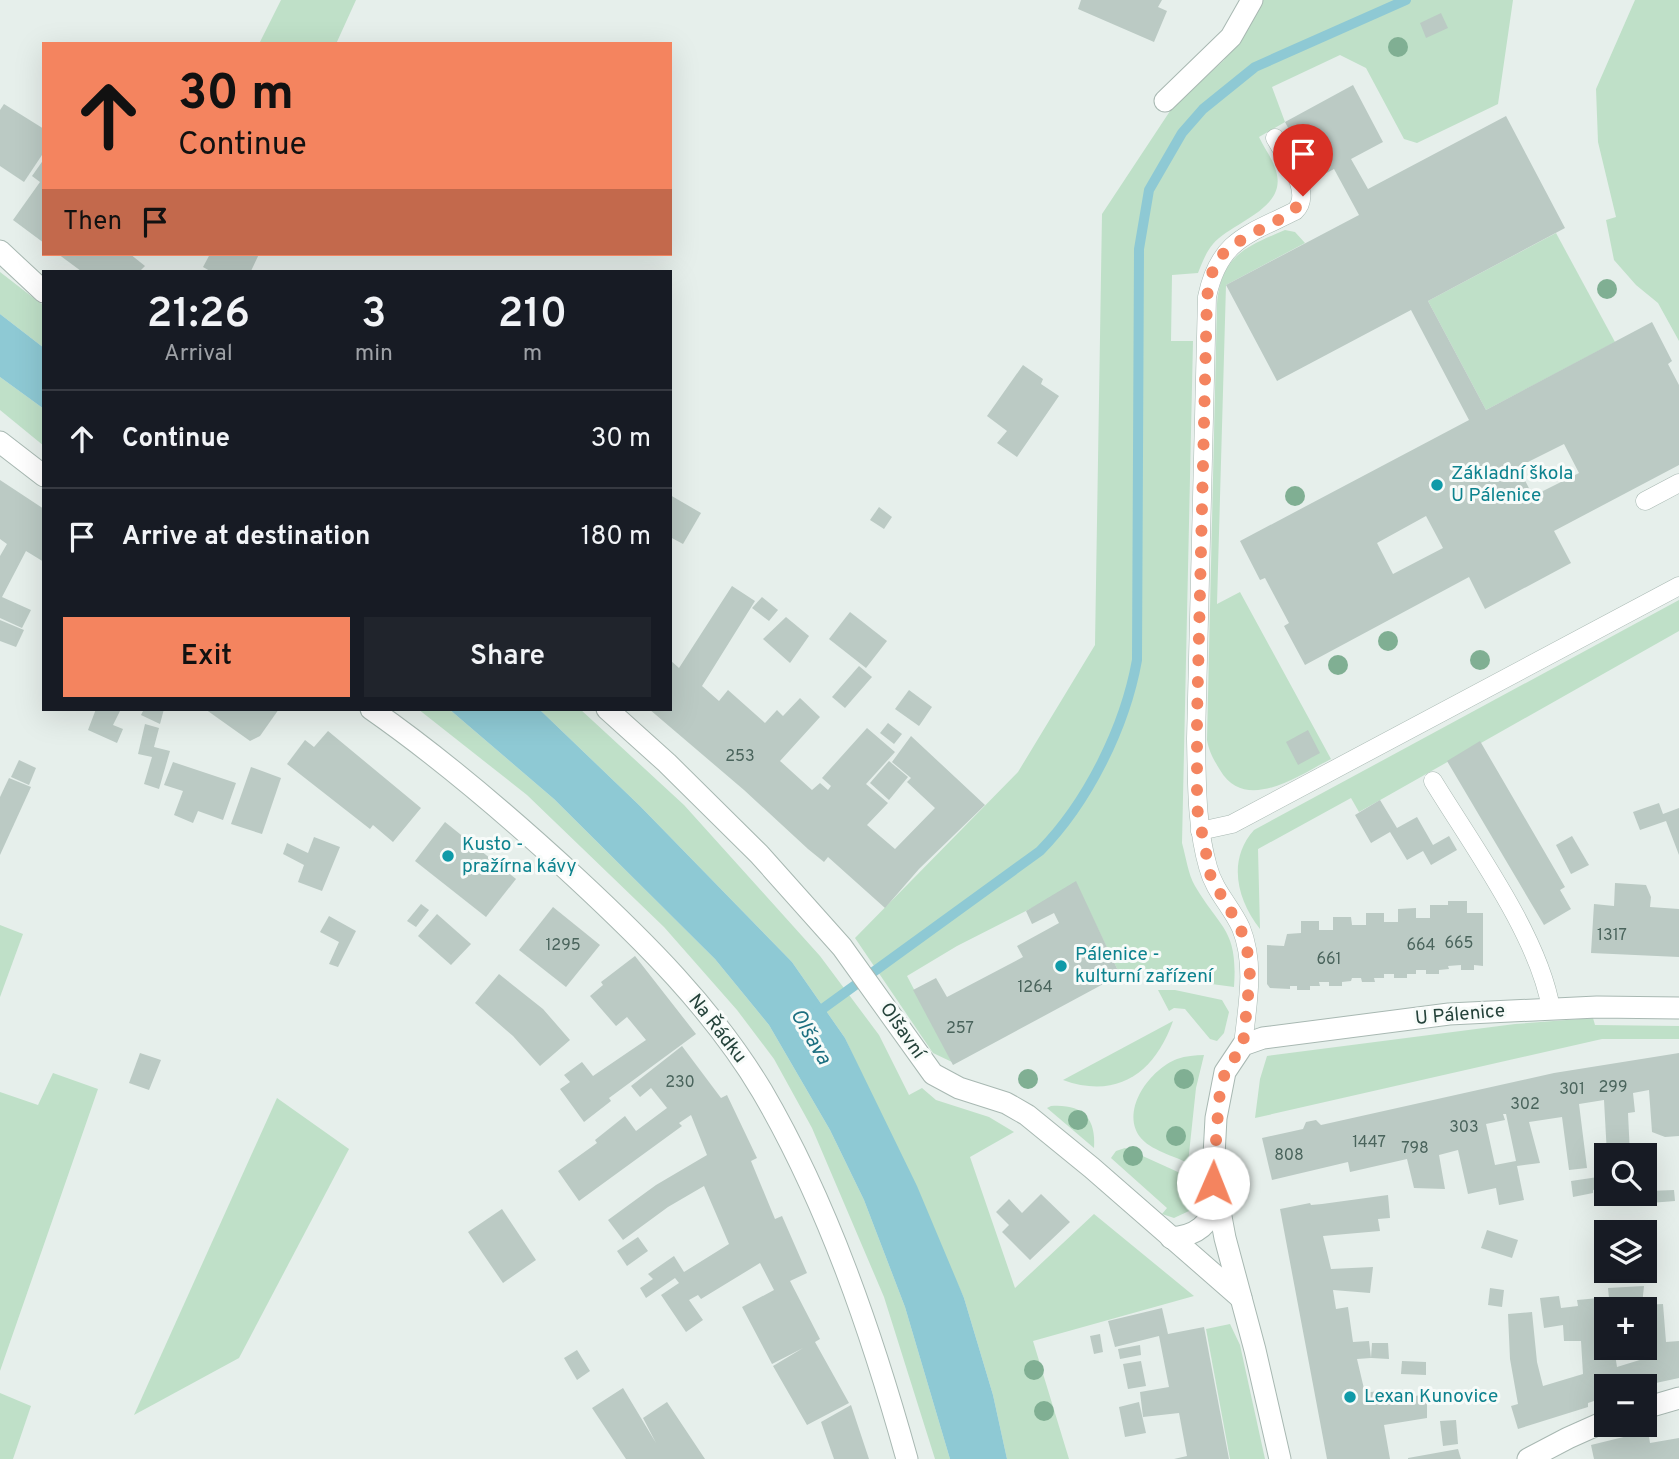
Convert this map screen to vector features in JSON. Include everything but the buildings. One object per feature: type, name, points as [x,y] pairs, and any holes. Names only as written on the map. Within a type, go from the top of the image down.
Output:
[{"type":"street","points":[[1165,101],[1231,37],[1252,0]]},
{"type":"street","points":[[0,251],[42,290]]},
{"type":"street","points":[[0,442],[42,474]]},
{"type":"street","name":"Na Řádku","points":[[374,711],[501,809],[639,937],[723,1034],[762,1091],[817,1201],[854,1294],[906,1459]]},
{"type":"street","name":"Olšavní","points":[[609,711],[667,762],[759,854],[842,947],[933,1074],[959,1088],[1015,1107],[1091,1168],[1241,1298]]},
{"type":"street","name":"U Pálenice","points":[[1243,1045],[1263,1038],[1449,1014],[1679,1007]]},
{"type":"street","points":[[1243,1045],[1225,1072],[1217,1108],[1213,1161],[1216,1200],[1280,1459]]},
{"type":"street","points":[[1171,1238],[1187,1236],[1203,1227],[1213,1213],[1216,1200]]},
{"type":"street","points":[[1657,1404],[1679,1398]]},
{"type":"street","points":[[1528,1459],[1594,1427]]},
{"type":"lane","points":[[1243,1045],[1250,976],[1247,948],[1240,927],[1211,878],[1200,831],[1196,739],[1207,297],[1217,262],[1230,247],[1295,211],[1301,202],[1301,190],[1275,138]]},
{"type":"lane","points":[[1645,500],[1679,483]]},
{"type":"lane","points":[[1200,831],[1232,824],[1679,586]]},
{"type":"lane","points":[[1433,780],[1494,880],[1541,966],[1551,1009]]},
{"type":"green space","points":[[281,0],[356,0],[337,42],[260,42]]},
{"type":"green space","points":[[1258,0],[1513,0],[1498,104],[1417,143],[1404,139],[1366,68],[1340,55],[1272,87],[1285,122],[1259,137],[1276,171],[1278,184],[1274,195],[1256,214],[1213,244],[1198,273],[1172,275],[1171,341],[1193,341],[1182,843],[1193,881],[1230,941],[1235,968],[1234,987],[1159,977],[1152,968],[1122,979],[1077,885],[957,946],[907,976],[952,1062],[933,1053],[855,938],[1018,772],[1095,645],[1102,214],[1172,108],[1224,60]]},
{"type":"green space","points":[[1635,0],[1679,0],[1679,341],[1658,303],[1636,285],[1614,260],[1606,220],[1616,217],[1598,142],[1596,89]]},
{"type":"green space","points":[[1285,230],[1295,232],[1305,243],[1226,285],[1217,604],[1240,592],[1331,759],[1289,781],[1258,790],[1244,789],[1231,783],[1216,763],[1207,740],[1217,304],[1224,275],[1238,255]]},
{"type":"green space","points":[[1556,233],[1615,342],[1486,410],[1428,301]]},
{"type":"green space","points":[[0,272],[42,304],[42,346],[0,314]]},
{"type":"green space","points":[[0,377],[42,408],[42,444],[0,410]]},
{"type":"green space","points":[[1679,600],[1679,631],[1359,812],[1351,798],[1258,849],[1260,929],[1246,906],[1238,880],[1240,854],[1254,830]]},
{"type":"green space","points":[[421,711],[451,711],[554,799],[715,959],[769,1025],[830,1130],[864,1200],[905,1307],[950,1459],[935,1459],[884,1297],[812,1128],[774,1059],[737,1010],[664,927],[527,795]]},
{"type":"green space","points":[[541,711],[582,711],[684,805],[820,956],[879,1035],[909,1095],[922,1088],[936,1100],[989,1117],[1014,1132],[970,1157],[1015,1288],[1094,1214],[1194,1296],[1033,1341],[1069,1459],[1007,1459],[993,1395],[964,1298],[845,1038],[792,962],[640,806]]},
{"type":"green space","points":[[0,925],[23,934],[0,997]]},
{"type":"green space","points":[[1158,990],[1175,990],[1222,1000],[1229,1012],[1224,1033],[1217,1041],[1210,1039],[1185,1009],[1174,1008],[1169,1011]]},
{"type":"green space","points":[[1593,1018],[1595,1025],[1679,1026],[1679,1039],[1602,1039],[1255,1118],[1260,1079],[1267,1056],[1515,1024]]},
{"type":"green space","points":[[1173,1021],[1156,1055],[1132,1077],[1117,1084],[1101,1086],[1063,1080]]},
{"type":"green space","points":[[1204,1055],[1196,1088],[1188,1163],[1144,1142],[1135,1126],[1134,1114],[1141,1091],[1157,1071],[1177,1059]]},
{"type":"green space","points":[[53,1073],[98,1089],[0,1371],[0,1092],[38,1105]]},
{"type":"green space","points":[[277,1098],[349,1149],[239,1358],[134,1415]]},
{"type":"green space","points":[[1071,1107],[1085,1115],[1092,1128],[1094,1148],[1047,1108]]},
{"type":"green space","points":[[1125,1148],[1189,1177],[1190,1187],[1199,1187],[1189,1211],[1174,1218],[1162,1214],[1167,1208],[1111,1158],[1116,1151]]},
{"type":"green space","points":[[1230,1324],[1240,1345],[1265,1459],[1230,1459],[1206,1329]]},
{"type":"green space","points":[[0,1393],[31,1406],[13,1459],[0,1459]]},
{"type":"water","points":[[0,314],[42,346],[42,408],[0,377]]},
{"type":"water","name":"Olšava","points":[[451,711],[541,711],[640,806],[792,962],[845,1038],[917,1186],[964,1298],[993,1395],[1007,1459],[950,1459],[905,1307],[864,1200],[830,1130],[769,1025],[715,959],[554,799]]},
{"type":"waterway","name":"Olšava","points":[[814,1015],[1040,851],[1089,787],[1114,737],[1124,711],[1137,660],[1139,249],[1149,190],[1182,133],[1203,109],[1255,67],[1406,0]]},
{"type":"place","name":"Základní škola U Pálenice","points":[[1437,485]]},
{"type":"place","name":"Kusto - pražírna kávy","points":[[448,856]]},
{"type":"place","name":"Pálenice - kulturní zařízení","points":[[1061,966]]},
{"type":"place","name":"Lexan Kunovice","points":[[1350,1397]]},
{"type":"route","points":[[1213,1183],[1219,1099],[1225,1072],[1243,1045],[1250,976],[1247,948],[1240,927],[1217,892],[1207,866],[1197,808],[1207,297],[1217,262],[1230,247],[1295,211],[1303,196]]}]
